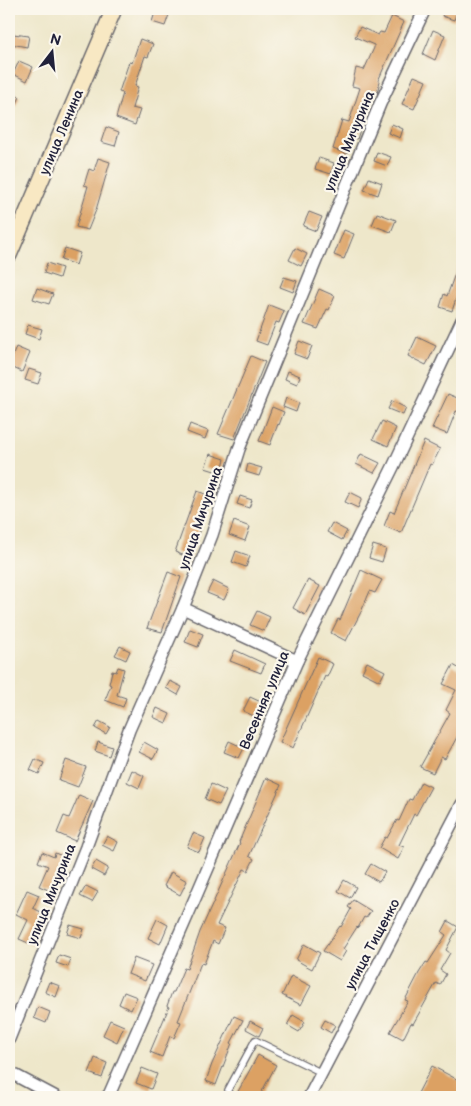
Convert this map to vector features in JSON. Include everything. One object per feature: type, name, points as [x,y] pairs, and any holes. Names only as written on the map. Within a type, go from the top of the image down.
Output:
[{"type":"main road","name":"улица Ленина","points":[[9,255],[114,9]]},
{"type":"street","name":"улица Мичурина","points":[[9,1039],[86,847],[129,730],[183,608],[212,535],[239,449],[380,104],[425,9]]},
{"type":"street","name":"Весенняя улица","points":[[106,1097],[196,896],[297,661],[393,467],[462,320]]},
{"type":"street","points":[[183,608],[297,661]]},
{"type":"street","name":"улица Тищенко","points":[[309,1097],[462,804]]},
{"type":"street","points":[[9,1072],[56,1097]]},
{"type":"lane","points":[[228,1090],[255,1040],[322,1072]]},
{"type":"building","points":[[156,9],[171,9],[165,26],[152,22]]},
{"type":"building","points":[[445,9],[457,12],[454,20],[442,16]]},
{"type":"building","points":[[392,16],[404,22],[378,81],[380,81],[377,93],[372,92],[357,139],[353,138],[347,154],[333,149],[342,120],[349,122],[360,88],[352,86],[356,68],[364,70],[374,48],[374,45],[355,37],[360,27],[378,35],[380,32],[384,33]]},
{"type":"building","points":[[433,30],[445,35],[435,60],[423,54]]},
{"type":"building","points":[[13,34],[29,36],[27,47],[11,44]]},
{"type":"building","points":[[140,39],[153,44],[148,57],[145,56],[135,86],[138,87],[132,108],[140,110],[135,125],[116,118],[123,93],[119,92],[129,62],[132,63]]},
{"type":"building","points":[[19,61],[33,67],[27,81],[13,74]]},
{"type":"building","points":[[414,76],[426,81],[414,109],[402,104]]},
{"type":"building","points":[[9,92],[20,97],[9,119]]},
{"type":"building","points":[[392,124],[403,129],[400,138],[388,133]]},
{"type":"building","points":[[106,127],[119,132],[115,146],[101,142]]},
{"type":"building","points":[[377,152],[391,157],[387,166],[374,161]]},
{"type":"building","points":[[98,158],[110,162],[88,230],[76,227],[88,186],[84,185],[89,169],[94,171]]},
{"type":"building","points":[[319,158],[334,163],[331,174],[315,169]]},
{"type":"building","points":[[369,178],[382,183],[378,195],[364,190]]},
{"type":"building","points":[[309,212],[322,217],[316,231],[303,226]]},
{"type":"building","points":[[377,213],[396,220],[391,232],[372,225]]},
{"type":"building","points":[[344,230],[354,234],[344,259],[334,255]]},
{"type":"building","points":[[65,248],[80,253],[76,265],[61,260]]},
{"type":"building","points":[[295,248],[307,254],[301,266],[289,260]]},
{"type":"building","points":[[461,257],[462,281],[452,311],[440,307],[444,294],[447,296]]},
{"type":"building","points":[[47,263],[62,268],[59,278],[44,273]]},
{"type":"building","points":[[284,277],[297,281],[293,292],[280,287]]},
{"type":"building","points":[[37,288],[53,294],[49,304],[33,299]]},
{"type":"building","points":[[319,289],[335,296],[318,329],[304,324]]},
{"type":"building","points":[[269,305],[284,311],[279,323],[276,322],[267,345],[256,341]]},
{"type":"building","points":[[28,325],[42,329],[39,339],[25,334]]},
{"type":"building","points":[[417,337],[436,346],[426,365],[408,356]]},
{"type":"building","points":[[299,341],[312,346],[307,359],[294,354]]},
{"type":"building","points":[[16,347],[30,353],[22,372],[9,366]]},
{"type":"building","points":[[251,356],[265,362],[234,439],[218,434]]},
{"type":"building","points":[[29,369],[42,373],[38,384],[25,380]]},
{"type":"building","points":[[288,371],[300,376],[297,384],[285,379]]},
{"type":"building","points":[[448,394],[462,400],[462,413],[456,411],[447,434],[432,428]]},
{"type":"building","points":[[286,398],[299,403],[296,412],[283,407]]},
{"type":"building","points":[[392,401],[406,408],[403,415],[388,409]]},
{"type":"building","points":[[272,407],[284,412],[270,445],[259,441]]},
{"type":"building","points":[[382,421],[396,428],[388,446],[373,439]]},
{"type":"building","points":[[190,424],[208,431],[205,439],[187,432]]},
{"type":"building","points":[[424,441],[440,449],[432,465],[430,464],[401,533],[384,526],[390,511],[394,513]]},
{"type":"building","points":[[210,454],[225,459],[221,473],[205,468]]},
{"type":"building","points":[[361,454],[380,463],[374,473],[356,464]]},
{"type":"building","points":[[248,464],[262,468],[259,476],[246,472]]},
{"type":"building","points":[[197,491],[211,496],[190,558],[175,552]]},
{"type":"building","points":[[350,492],[362,498],[358,508],[345,502]]},
{"type":"building","points":[[240,496],[252,500],[249,508],[237,504]]},
{"type":"building","points":[[234,521],[250,527],[245,541],[229,535]]},
{"type":"building","points":[[332,523],[347,531],[342,540],[327,532]]},
{"type":"building","points":[[373,545],[386,549],[382,562],[369,558]]},
{"type":"building","points":[[236,551],[250,556],[246,567],[232,562]]},
{"type":"building","points":[[361,570],[382,580],[375,593],[370,591],[346,641],[331,633],[338,619],[340,620]]},
{"type":"building","points":[[168,572],[181,577],[162,632],[147,628]]},
{"type":"building","points":[[308,580],[320,586],[305,615],[293,608]]},
{"type":"building","points":[[213,581],[229,589],[224,600],[207,593]]},
{"type":"building","points":[[257,611],[270,617],[264,631],[250,625]]},
{"type":"building","points":[[190,629],[203,634],[198,647],[185,642]]},
{"type":"building","points":[[120,646],[130,651],[126,660],[115,655]]},
{"type":"building","points":[[235,650],[265,664],[261,673],[230,661]]},
{"type":"building","points":[[318,657],[333,664],[327,677],[325,676],[293,748],[280,742]]},
{"type":"building","points":[[367,662],[385,671],[380,681],[362,672]]},
{"type":"building","points":[[453,665],[462,670],[462,728],[445,759],[441,757],[433,773],[420,767],[450,713],[446,710],[456,690],[443,684]]},
{"type":"building","points":[[118,667],[124,669],[117,695],[126,698],[123,707],[105,700],[111,685],[109,684],[112,671],[116,672]]},
{"type":"building","points":[[170,681],[182,687],[178,695],[166,688]]},
{"type":"building","points":[[250,697],[263,703],[256,717],[243,711]]},
{"type":"building","points":[[157,708],[170,714],[166,723],[153,717]]},
{"type":"building","points":[[99,721],[110,727],[106,734],[95,728]]},
{"type":"building","points":[[229,741],[244,748],[239,758],[224,752]]},
{"type":"building","points":[[98,742],[112,747],[109,756],[95,751]]},
{"type":"building","points":[[144,742],[158,750],[153,759],[139,752]]},
{"type":"building","points":[[35,759],[44,763],[39,774],[30,770]]},
{"type":"building","points":[[66,760],[86,767],[78,787],[59,780]]},
{"type":"building","points":[[132,770],[144,776],[139,788],[127,782]]},
{"type":"building","points":[[266,778],[281,785],[249,856],[254,859],[248,871],[244,869],[217,925],[225,928],[218,944],[213,941],[204,964],[201,963],[178,1021],[181,1022],[174,1038],[170,1036],[162,1057],[150,1052],[169,1007],[167,1006],[172,992],[174,992],[184,968],[187,969],[200,932],[240,843]]},
{"type":"building","points":[[421,782],[431,787],[416,815],[414,814],[399,845],[404,847],[398,859],[379,848],[397,820],[399,821],[409,799],[412,800]]},
{"type":"building","points":[[211,784],[226,791],[219,805],[205,799]]},
{"type":"building","points":[[79,795],[93,801],[75,841],[57,833],[64,816],[69,818]]},
{"type":"building","points":[[193,833],[205,838],[199,852],[187,847]]},
{"type":"building","points":[[107,836],[118,842],[114,851],[102,845]]},
{"type":"building","points":[[42,852],[54,857],[55,853],[69,859],[53,892],[39,886],[48,866],[38,862]]},
{"type":"building","points":[[96,861],[108,868],[104,876],[91,869]]},
{"type":"building","points":[[371,864],[385,872],[379,882],[365,874]]},
{"type":"building","points":[[171,872],[187,881],[180,895],[164,886]]},
{"type":"building","points":[[344,880],[356,887],[350,898],[338,891]]},
{"type":"building","points":[[86,886],[98,892],[92,902],[80,896]]},
{"type":"building","points":[[27,890],[39,895],[33,908],[45,914],[35,935],[37,936],[33,945],[19,939],[28,920],[16,914]]},
{"type":"building","points":[[353,900],[371,911],[366,918],[364,917],[343,949],[346,951],[340,961],[323,951],[341,927],[351,909],[348,907]]},
{"type":"building","points":[[157,919],[168,925],[160,944],[148,938]]},
{"type":"building","points":[[448,921],[458,927],[446,950],[450,953],[440,970],[446,974],[440,985],[436,983],[403,1039],[390,1032],[408,1001],[405,1000],[419,973],[426,962],[428,963],[446,935],[442,932]]},
{"type":"building","points":[[70,925],[84,929],[81,938],[67,934]]},
{"type":"building","points":[[304,944],[320,953],[312,969],[296,960]]},
{"type":"building","points":[[59,955],[71,959],[68,967],[56,963]]},
{"type":"building","points":[[134,958],[152,965],[145,981],[128,974]]},
{"type":"building","points":[[291,976],[311,986],[301,1005],[282,995]]},
{"type":"building","points":[[49,982],[60,986],[56,997],[45,992]]},
{"type":"building","points":[[124,992],[137,997],[131,1010],[119,1004]]},
{"type":"building","points":[[38,1007],[50,1012],[46,1023],[34,1018]]},
{"type":"building","points":[[293,1015],[305,1022],[299,1032],[287,1025]]},
{"type":"building","points":[[234,1016],[243,1020],[231,1043],[216,1085],[206,1081]]},
{"type":"building","points":[[110,1020],[124,1026],[117,1042],[103,1035]]},
{"type":"building","points":[[325,1020],[335,1025],[331,1033],[321,1027]]},
{"type":"building","points":[[250,1021],[263,1028],[259,1036],[246,1029]]},
{"type":"building","points":[[258,1055],[276,1065],[259,1097],[235,1097]]},
{"type":"building","points":[[95,1058],[107,1063],[102,1078],[89,1073]]},
{"type":"building","points":[[432,1066],[462,1082],[462,1097],[416,1097]]},
{"type":"building","points":[[142,1068],[157,1074],[151,1089],[136,1083]]}]
